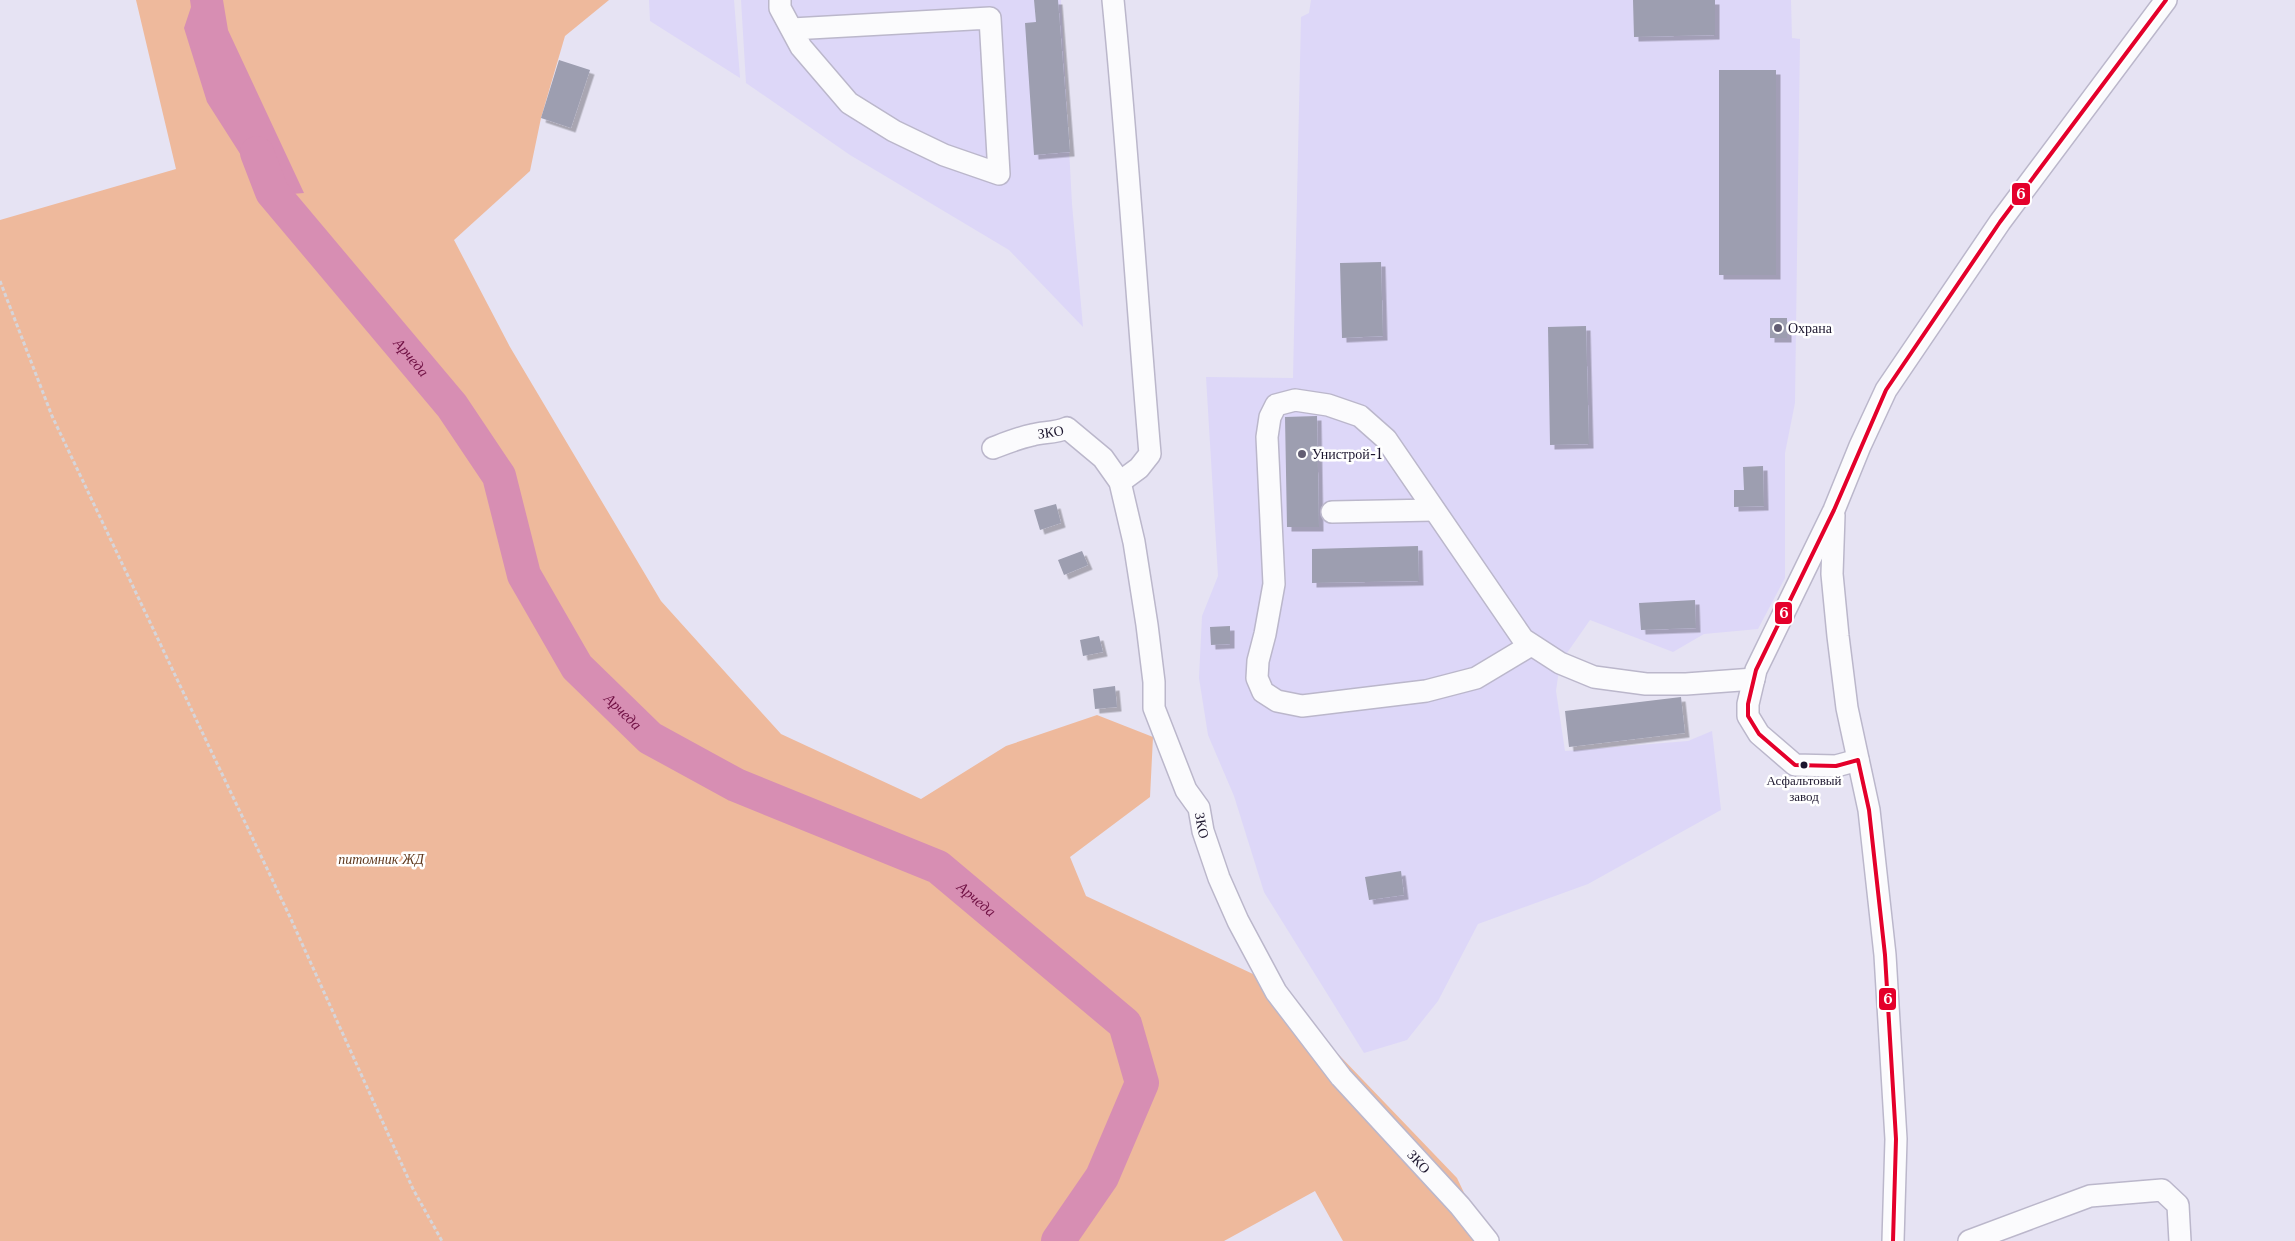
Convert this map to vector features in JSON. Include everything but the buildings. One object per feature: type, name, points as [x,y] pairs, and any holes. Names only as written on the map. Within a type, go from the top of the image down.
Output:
[{"type":"street","points":[[780,0],[780,8],[801,47],[850,103],[894,131],[944,155],[999,174],[990,18],[792,29]]},
{"type":"street","points":[[1113,0],[1127,138],[1150,454],[1138,468],[1120,482]]},
{"type":"street","points":[[1858,760],[1836,766],[1795,765],[1759,734],[1748,716],[1748,704],[1756,670],[1794,588],[1834,510],[1860,446],[1886,390],[2000,222],[2166,0]]},
{"type":"street","points":[[1531,645],[1476,678],[1426,691],[1302,706],[1277,701],[1263,692],[1257,678],[1258,661],[1274,584],[1267,437],[1270,417],[1276,405],[1294,400],[1328,405],[1360,416],[1386,439],[1522,639],[1560,663],[1594,677],[1646,684],[1686,684],[1754,679]]},
{"type":"street","name":"ЗКО","points":[[993,448],[1014,439],[1034,434],[1054,433],[1067,428],[1103,458],[1120,482],[1134,542],[1147,625],[1154,682],[1154,708],[1186,790],[1199,808],[1203,831],[1218,878],[1238,921],[1276,992],[1341,1077],[1460,1206],[1488,1241]]},
{"type":"street","points":[[1332,512],[1434,510]]},
{"type":"street","points":[[1834,510],[1832,574],[1837,627],[1847,708],[1869,810],[1885,956],[1896,1139],[1893,1241]]},
{"type":"street","points":[[1969,1241],[2090,1196],[2162,1190],[2178,1205],[2180,1241]]},
{"type":"path","points":[[0,282],[52,416],[290,917],[413,1189],[442,1241]]},
{"type":"shaded area","points":[[190,0],[223,0],[228,30],[304,193],[267,196],[207,102],[184,28],[191,7]]},
{"type":"shaded area","points":[[649,0],[734,0],[740,78],[650,21]]},
{"type":"shaded area","points":[[741,0],[1061,0],[1072,204],[1083,327],[1009,250],[850,155],[746,83]]},
{"type":"shaded area","points":[[1311,0],[1791,0],[1792,38],[1800,39],[1795,403],[1785,453],[1785,578],[1758,629],[1704,634],[1673,652],[1590,620],[1560,663],[1556,691],[1565,751],[1688,741],[1712,731],[1721,810],[1588,884],[1478,924],[1438,1001],[1407,1040],[1364,1053],[1264,892],[1234,796],[1208,735],[1199,678],[1202,616],[1218,576],[1206,377],[1293,378],[1301,17],[1309,13]]},
{"type":"green space","name":"питомник ЖД","points":[[136,0],[609,0],[565,36],[541,118],[530,171],[454,240],[510,347],[661,601],[781,734],[921,799],[1006,746],[1097,715],[1153,737],[1150,797],[1070,857],[1086,896],[1268,981],[1457,1178],[1487,1241],[1343,1241],[1315,1191],[1224,1241],[0,1241],[0,220],[176,169]]},
{"type":"waterway","name":"Арчеда","points":[[257,153],[272,192],[452,406],[499,476],[524,575],[577,667],[650,738],[736,785],[938,867],[1125,1024],[1142,1083],[1102,1177],[1058,1241]]},
{"type":"transit line","name":"6","points":[[1893,1241],[1896,1139],[1885,955],[1869,810],[1858,760],[1836,766],[1795,765],[1759,734],[1748,716],[1748,704],[1756,670],[1834,510],[1886,390],[2000,222],[2166,0]]},
{"type":"place","name":"Охрана","points":[[1778,328]]},
{"type":"place","name":"Унистрой-1","points":[[1302,454]]},
{"type":"place","name":"Асфальтовый завод","points":[[1804,765]]}]
